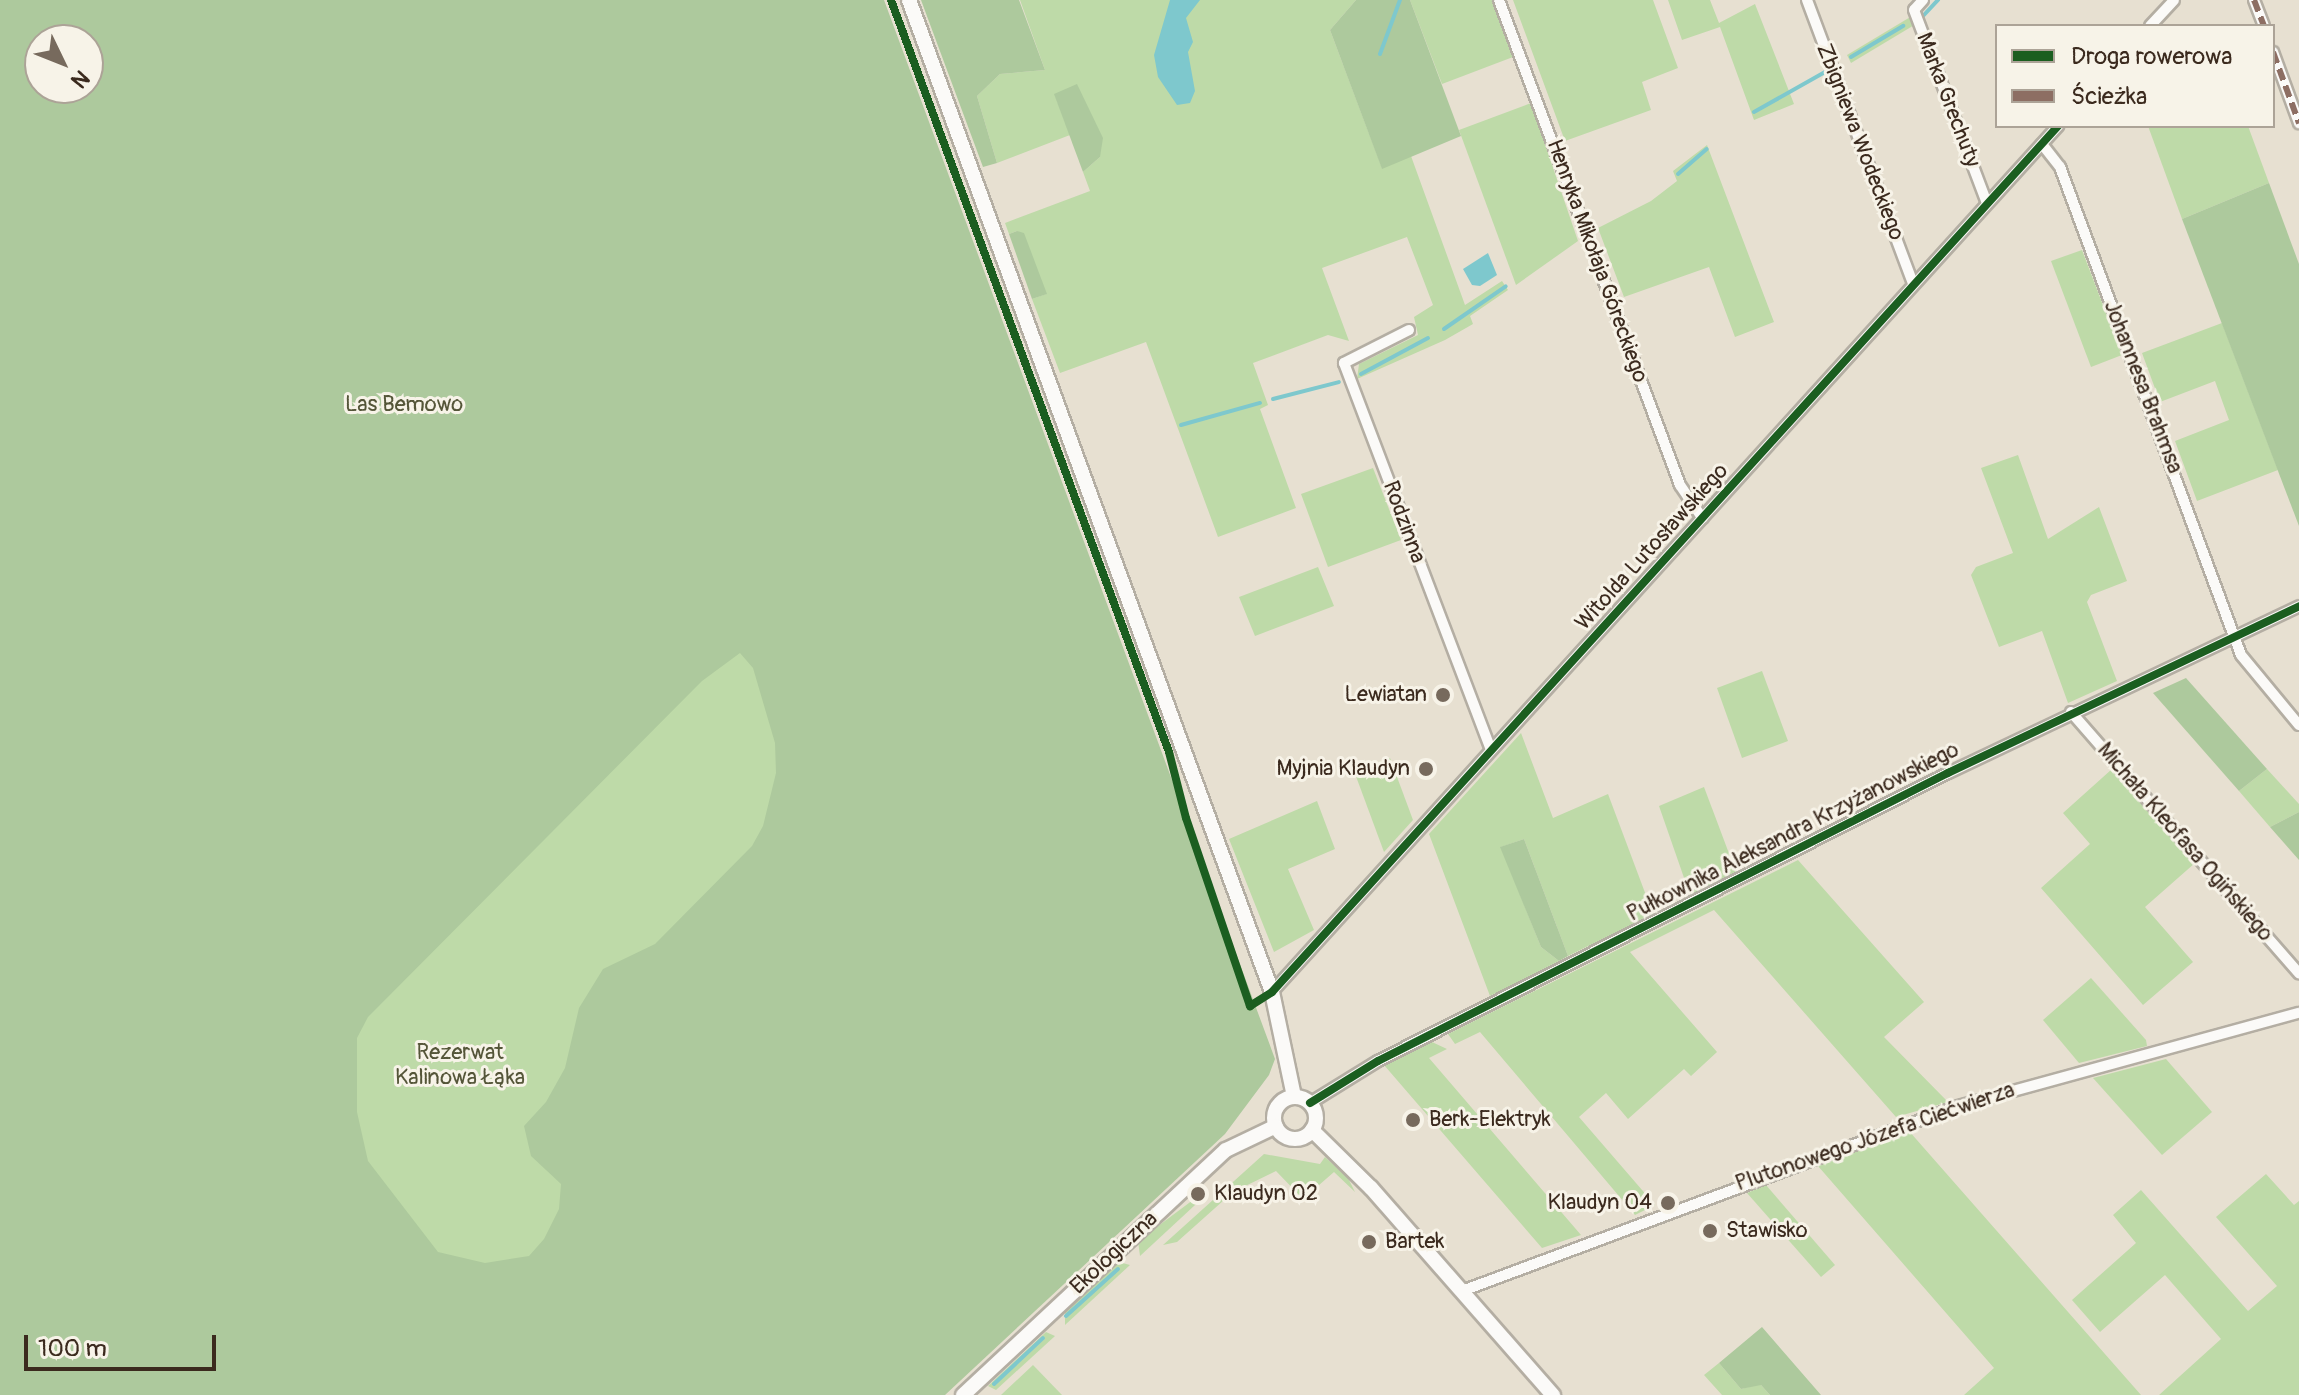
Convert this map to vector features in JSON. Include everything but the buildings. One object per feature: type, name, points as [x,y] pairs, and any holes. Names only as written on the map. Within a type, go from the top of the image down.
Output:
[{"type":"main road","points":[[909,0],[1272,992],[1294,1096]]},
{"type":"main road","points":[[1294,1096],[1310,1103],[1316,1116],[1312,1130]]},
{"type":"main road","points":[[1294,1096],[1279,1104],[1276,1126],[1291,1138],[1312,1130]]},
{"type":"main road","name":"Ekologiczna","points":[[963,1395],[1226,1150],[1276,1126]]},
{"type":"main road","points":[[1312,1130],[1462,1291],[1553,1395]]},
{"type":"street","name":"Henryka Mikołaja Góreckiego","points":[[1499,0],[1680,485],[1702,518]]},
{"type":"street","name":"Zbigniewa Wodeckiego","points":[[1807,0],[1913,284]]},
{"type":"street","name":"Marka Grechuty","points":[[1923,0],[1914,10],[1987,203]]},
{"type":"street","points":[[2152,24],[2174,0]]},
{"type":"street","points":[[2254,0],[2263,24]]},
{"type":"street","points":[[2275,57],[2299,123]]},
{"type":"street","name":"Witolda Lutosławskiego","points":[[1272,992],[2056,128]]},
{"type":"street","name":"Johannesa Brahmsa","points":[[2042,144],[2060,167],[2237,635],[2241,655],[2299,725]]},
{"type":"street","name":"Rodzinna","points":[[1409,330],[1344,363],[1491,749]]},
{"type":"street","name":"Pułkownika Aleksandra Krzyżanowskiego","points":[[1310,1103],[1378,1061],[2071,712],[2299,606]]},
{"type":"street","name":"Michała Kleofasa Ogińskiego","points":[[2071,712],[2299,973]]},
{"type":"street","name":"Plutonowego Józefa Ciećwierza","points":[[1462,1291],[1958,1106],[2299,1013]]},
{"type":"green space","name":"Las Bemowo","points":[[0,0],[884,0],[1275,1059],[1269,1075],[1225,1134],[945,1395],[0,1395]],"holes":[[[740,653],[753,668],[775,743],[776,773],[763,826],[752,846],[655,944],[603,969],[579,1008],[565,1068],[546,1102],[524,1126],[531,1156],[561,1184],[559,1209],[544,1239],[529,1256],[485,1263],[438,1252],[368,1161],[357,1112],[357,1038],[368,1017],[702,681]]]},
{"type":"green space","points":[[921,0],[1019,0],[1045,70],[1000,74],[977,96],[997,163],[983,167]]},
{"type":"green space","points":[[1020,0],[1356,0],[1330,30],[1382,168],[1411,156],[1465,305],[1502,281],[1508,290],[1470,316],[1473,324],[1445,340],[1357,379],[1359,364],[1418,335],[1414,317],[1433,305],[1407,237],[1322,268],[1349,341],[1328,335],[1253,363],[1268,405],[1260,409],[1296,508],[1218,537],[1146,342],[1060,373],[1032,299],[1046,294],[1017,231],[1009,234],[1005,223],[1090,191],[1083,172],[1100,157],[1055,95],[1070,135],[997,163],[977,96],[1000,74],[1045,70]]},
{"type":"green space","points":[[1356,0],[1410,0],[1461,136],[1382,169],[1330,30]]},
{"type":"green space","points":[[1410,0],[1492,0],[1513,57],[1442,84]]},
{"type":"green space","points":[[1513,0],[1653,0],[1678,68],[1642,82],[1651,110],[1565,141]]},
{"type":"green space","points":[[1668,0],[1710,0],[1719,23],[1755,4],[1794,104],[1754,120],[1720,27],[1682,40]]},
{"type":"green space","points":[[1912,16],[1916,24],[1851,63],[1847,55]]},
{"type":"green space","points":[[1077,84],[1103,138],[1100,157],[1083,172],[1054,94]]},
{"type":"green space","points":[[1531,103],[1578,241],[1516,285],[1459,130]]},
{"type":"green space","points":[[2149,128],[2249,128],[2269,183],[2182,219]]},
{"type":"green space","points":[[1707,145],[1774,322],[1735,337],[1709,267],[1624,297],[1598,228],[1651,201],[1677,181],[1673,171]]},
{"type":"green space","points":[[2269,183],[2299,264],[2299,526],[2182,219]]},
{"type":"green space","points":[[1017,231],[1024,233],[1047,294],[1032,299],[1009,234]]},
{"type":"green space","points":[[2082,250],[2122,355],[2091,367],[2051,261]]},
{"type":"green space","points":[[2222,323],[2278,470],[2197,501],[2175,441],[2229,420],[2215,381],[2160,402],[2142,353]]},
{"type":"green space","points":[[2018,455],[2048,539],[2099,507],[2127,581],[2091,595],[2087,602],[2117,681],[2068,703],[2042,631],[1999,647],[1971,575],[1976,567],[2013,553],[1981,468]]},
{"type":"green space","points":[[1373,468],[1401,540],[1328,567],[1301,494]]},
{"type":"green space","points":[[1318,567],[1334,606],[1255,636],[1239,597]]},
{"type":"green space","name":"Rezerwat Kalinowa Łąka","points":[[776,587],[790,846],[561,1183],[576,1252],[447,1274],[360,1160],[351,1023]]},
{"type":"green space","points":[[1762,671],[1788,741],[1742,758],[1717,688]]},
{"type":"green space","points":[[2186,678],[2267,769],[2239,791],[2153,693]]},
{"type":"green space","points":[[1521,733],[1553,818],[1608,794],[1653,914],[1568,956],[1524,839],[1501,847],[1541,947],[1559,961],[1490,996],[1429,834]]},
{"type":"green space","points":[[1390,758],[1413,820],[1384,852],[1354,771]]},
{"type":"green space","points":[[2112,769],[2195,863],[2145,907],[2193,962],[2143,1005],[2041,888],[2090,844],[2063,813]]},
{"type":"green space","points":[[2267,769],[2299,804],[2299,812],[2270,827],[2239,791]]},
{"type":"green space","points":[[1704,787],[1736,872],[1690,895],[1659,806]]},
{"type":"green space","points":[[1317,801],[1335,849],[1288,869],[1314,930],[1274,952],[1229,839]]},
{"type":"green space","points":[[2299,812],[2299,860],[2270,827]]},
{"type":"green space","points":[[1524,839],[1568,956],[1559,961],[1541,947],[1500,847]]},
{"type":"green space","points":[[1798,860],[1924,1002],[1884,1037],[1948,1102],[1896,1117],[1714,910],[1630,952],[1717,1052],[1691,1076],[1684,1069],[1628,1119],[1606,1093],[1579,1117],[1655,1205],[1635,1215],[1480,1032],[1455,1044],[1448,1034]]},
{"type":"green space","points":[[2091,978],[2146,1040],[2147,1046],[2079,1063],[2043,1020]]},
{"type":"green space","points":[[1432,1042],[1447,1049],[1429,1058],[1581,1235],[1542,1248],[1384,1065]]},
{"type":"green space","points":[[2166,1059],[2212,1112],[2162,1155],[2093,1078]]},
{"type":"green space","points":[[1909,1131],[2141,1395],[1964,1395],[1994,1368],[1818,1166]]},
{"type":"green space","points":[[1264,1154],[1320,1164],[1325,1157],[1348,1178],[1355,1192],[1334,1172],[1303,1199],[1276,1171],[1233,1192],[1177,1242],[1163,1245]]},
{"type":"green space","points":[[2266,1174],[2294,1205],[2299,1201],[2299,1395],[2159,1395],[2221,1339],[2165,1275],[2100,1332],[2072,1300],[2136,1243],[2113,1215],[2141,1190],[2248,1311],[2277,1286],[2216,1217]]},
{"type":"green space","points":[[1766,1185],[1835,1265],[1821,1277],[1747,1193]]},
{"type":"green space","points":[[1205,1191],[1208,1193],[1140,1256],[1138,1241]]},
{"type":"green space","points":[[1119,1262],[1130,1265],[1065,1325],[1065,1311]]},
{"type":"green space","points":[[1762,1327],[1821,1395],[1770,1395],[1761,1385],[1741,1389],[1719,1363]]},
{"type":"green space","points":[[1046,1332],[1055,1336],[996,1390],[988,1386]]},
{"type":"green space","points":[[1719,1363],[1741,1389],[1760,1384],[1770,1395],[1722,1395],[1704,1375]]},
{"type":"green space","points":[[1033,1365],[1062,1395],[1001,1395]]},
{"type":"water","points":[[1170,0],[1200,0],[1186,18],[1193,42],[1188,52],[1195,91],[1190,103],[1177,105],[1158,77],[1154,55]]},
{"type":"water","points":[[1488,253],[1497,275],[1480,286],[1472,285],[1463,269]]},
{"type":"waterway","points":[[1380,54],[1400,0]]},
{"type":"waterway","points":[[1923,16],[1938,0]]},
{"type":"waterway","points":[[1851,57],[1903,26]]},
{"type":"waterway","points":[[1754,112],[1825,72]]},
{"type":"waterway","points":[[1678,174],[1707,149]]},
{"type":"waterway","points":[[1444,329],[1506,286]]},
{"type":"waterway","points":[[1361,374],[1428,338]]},
{"type":"waterway","points":[[1273,399],[1339,382]]},
{"type":"waterway","points":[[1181,425],[1260,403]]},
{"type":"waterway","points":[[1066,1316],[1118,1269]]},
{"type":"waterway","points":[[994,1384],[1043,1338]]},
{"type":"marked path","points":[[2254,0],[2263,24]]},
{"type":"marked path","points":[[2275,57],[2299,123]]},
{"type":"cycle path","points":[[891,0],[1169,752],[1186,818],[1250,1006],[1272,992],[2056,128]]},
{"type":"cycle path","points":[[1310,1103],[1378,1061],[1948,773],[2299,606]]},
{"type":"place","name":"Lewiatan","points":[[1443,695]]},
{"type":"place","name":"Myjnia Klaudyn","points":[[1426,769]]},
{"type":"place","name":"Berk-Elektryk","points":[[1413,1120]]},
{"type":"place","name":"Klaudyn 02","points":[[1198,1194]]},
{"type":"place","name":"Klaudyn 04","points":[[1668,1203]]},
{"type":"place","name":"Stawisko","points":[[1710,1231]]},
{"type":"place","name":"Bartek","points":[[1369,1242]]}]
